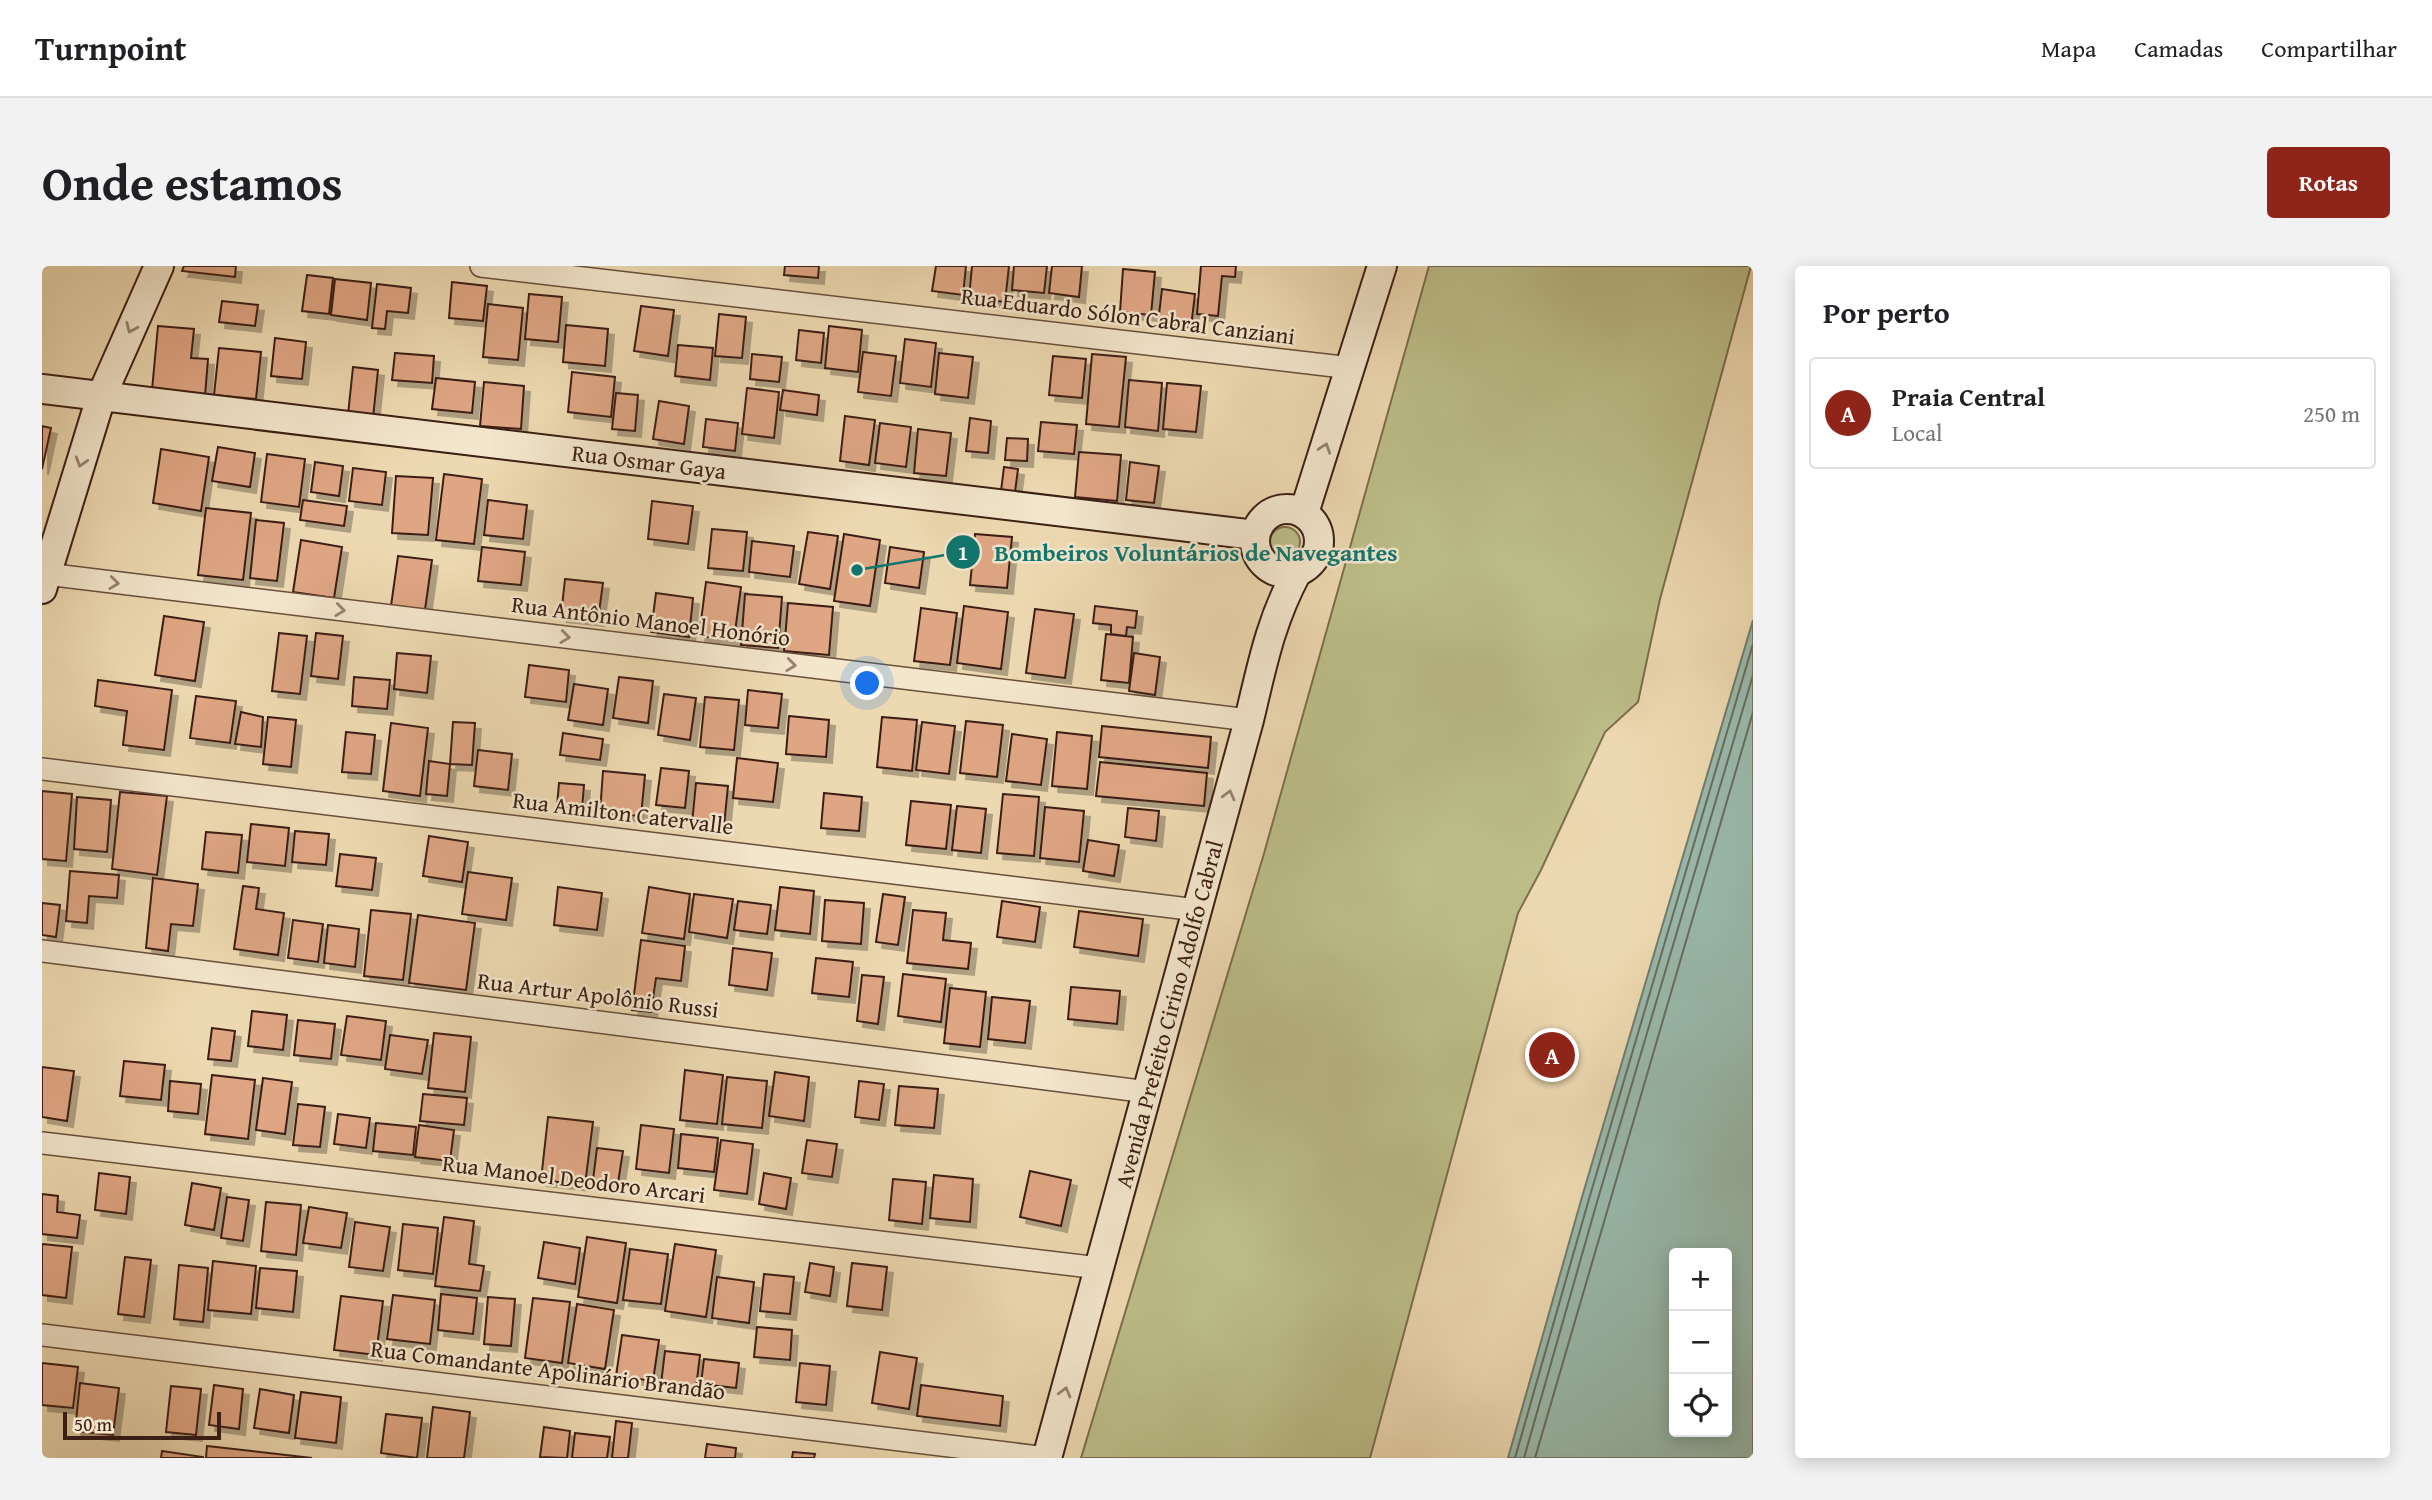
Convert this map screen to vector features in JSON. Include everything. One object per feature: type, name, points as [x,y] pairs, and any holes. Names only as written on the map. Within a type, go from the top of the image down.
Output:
[{"type":"main road","points":[[43,579],[101,397],[159,266]]},
{"type":"main road","points":[[1304,513],[1382,266]]},
{"type":"main road","name":"Rua Osmar Gaya","points":[[42,389],[1255,535]]},
{"type":"main road","points":[[1295,509],[1304,513],[1315,523],[1320,545],[1316,556],[1308,566],[1297,572],[1278,572],[1269,568],[1258,553],[1255,535],[1259,525],[1274,511],[1295,509]]},
{"type":"main road","name":"Avenida Prefeito Cirino Adolfo Cabral","points":[[1047,1458],[1249,720],[1272,625],[1297,572]]},
{"type":"street","name":"Rua Eduardo Sólon Cabral Canziani","points":[[481,266],[1351,368]]},
{"type":"street","name":"Rua Antônio Manoel Honório","points":[[43,579],[1249,720]]},
{"type":"street","name":"Rua Amilton Catervalle","points":[[42,769],[1197,910]]},
{"type":"street","name":"Rua Artur Apolônio Russi","points":[[42,951],[1148,1092]]},
{"type":"street","name":"Rua Manoel Deodoro Arcari","points":[[42,1143],[1099,1268]]},
{"type":"street","name":"Rua Comandante Apolinário Brandão","points":[[42,1335],[1047,1458]]},
{"type":"green space","points":[[1429,266],[1751,266],[1660,599],[1638,702],[1605,732],[1541,870],[1518,913],[1370,1458],[1081,1458],[1263,857]]},
{"type":"green space","points":[[1285,527],[1291,528],[1299,536],[1299,548],[1291,556],[1285,557],[1279,556],[1271,548],[1270,542],[1271,536],[1279,528]]},
{"type":"water","points":[[1753,620],[1753,1458],[1508,1458],[1582,1197]]},
{"type":"building","points":[[184,266],[236,266],[235,277],[182,271]]},
{"type":"building","points":[[785,266],[819,266],[818,278],[784,275]]},
{"type":"building","points":[[936,266],[966,266],[963,295],[932,291]]},
{"type":"building","points":[[972,266],[1009,266],[1005,302],[969,298]]},
{"type":"building","points":[[1014,266],[1047,266],[1044,293],[1012,290]]},
{"type":"building","points":[[1052,266],[1082,266],[1079,297],[1049,293]]},
{"type":"building","points":[[1201,266],[1236,266],[1235,277],[1222,276],[1218,316],[1197,314]]},
{"type":"building","points":[[1123,269],[1155,272],[1151,315],[1120,312]]},
{"type":"building","points":[[307,275],[333,278],[329,314],[302,311]]},
{"type":"building","points":[[335,279],[371,283],[367,320],[331,315]]},
{"type":"building","points":[[452,282],[487,286],[483,321],[449,318]]},
{"type":"building","points":[[377,284],[411,288],[408,313],[387,311],[385,329],[372,328]]},
{"type":"building","points":[[1162,289],[1195,294],[1191,327],[1158,323]]},
{"type":"building","points":[[529,294],[562,297],[558,342],[525,339]]},
{"type":"building","points":[[222,301],[258,305],[255,326],[219,322]]},
{"type":"building","points":[[488,304],[523,308],[518,360],[483,357]]},
{"type":"building","points":[[641,306],[674,310],[668,356],[634,351]]},
{"type":"building","points":[[719,314],[746,317],[742,358],[715,356]]},
{"type":"building","points":[[566,325],[608,329],[605,366],[563,362]]},
{"type":"building","points":[[158,326],[194,329],[191,358],[208,359],[205,396],[152,390]]},
{"type":"building","points":[[829,326],[862,330],[858,372],[825,368]]},
{"type":"building","points":[[799,330],[824,333],[821,363],[796,360]]},
{"type":"building","points":[[275,338],[306,342],[302,379],[271,376]]},
{"type":"building","points":[[905,339],[936,343],[931,387],[900,383]]},
{"type":"building","points":[[678,345],[713,348],[710,380],[675,376]]},
{"type":"building","points":[[219,348],[261,352],[256,399],[214,395]]},
{"type":"building","points":[[863,352],[896,356],[891,396],[858,392]]},
{"type":"building","points":[[395,353],[434,356],[432,383],[392,380]]},
{"type":"building","points":[[939,353],[973,357],[968,398],[935,394]]},
{"type":"building","points":[[752,354],[782,357],[779,382],[750,379]]},
{"type":"building","points":[[1092,354],[1126,357],[1119,427],[1086,424]]},
{"type":"building","points":[[1053,356],[1086,359],[1082,398],[1049,395]]},
{"type":"building","points":[[353,367],[378,370],[373,418],[348,415]]},
{"type":"building","points":[[572,372],[615,377],[611,417],[568,412]]},
{"type":"building","points":[[436,378],[475,382],[472,413],[432,409]]},
{"type":"building","points":[[1129,380],[1162,383],[1158,431],[1125,427]]},
{"type":"building","points":[[484,382],[524,386],[521,429],[480,426]]},
{"type":"building","points":[[1167,383],[1201,386],[1196,432],[1163,429]]},
{"type":"building","points":[[747,388],[779,392],[774,438],[742,434]]},
{"type":"building","points":[[783,390],[819,395],[817,415],[780,410]]},
{"type":"building","points":[[616,393],[638,395],[635,431],[612,429]]},
{"type":"building","points":[[659,401],[689,406],[684,444],[653,439]]},
{"type":"building","points":[[845,416],[875,420],[869,465],[840,461]]},
{"type":"building","points":[[970,418],[991,421],[988,453],[966,451]]},
{"type":"building","points":[[706,419],[738,423],[735,451],[703,447]]},
{"type":"building","points":[[1041,422],[1077,425],[1074,454],[1038,451]]},
{"type":"building","points":[[880,423],[911,427],[906,467],[875,463]]},
{"type":"building","points":[[42,426],[51,428],[42,469]]},
{"type":"building","points":[[918,429],[951,433],[946,476],[914,473]]},
{"type":"building","points":[[1007,438],[1028,439],[1027,461],[1005,460]]},
{"type":"building","points":[[218,447],[255,453],[250,487],[212,481]]},
{"type":"building","points":[[161,449],[209,457],[201,511],[153,503]]},
{"type":"building","points":[[1079,452],[1121,455],[1117,501],[1075,497]]},
{"type":"building","points":[[267,454],[305,459],[299,507],[261,502]]},
{"type":"building","points":[[315,462],[343,466],[339,496],[311,492]]},
{"type":"building","points":[[1130,462],[1159,466],[1154,503],[1126,500]]},
{"type":"building","points":[[1004,467],[1018,469],[1015,492],[1001,491]]},
{"type":"building","points":[[353,468],[386,472],[382,505],[349,501]]},
{"type":"building","points":[[444,474],[482,479],[474,544],[436,540]]},
{"type":"building","points":[[396,476],[433,478],[428,535],[392,533]]},
{"type":"building","points":[[303,500],[347,506],[344,526],[300,520]]},
{"type":"building","points":[[488,500],[527,505],[523,539],[484,535]]},
{"type":"building","points":[[652,501],[693,506],[688,544],[648,539]]},
{"type":"building","points":[[206,508],[251,513],[243,580],[198,575]]},
{"type":"building","points":[[256,520],[284,523],[277,581],[250,578]]},
{"type":"building","points":[[712,529],[747,532],[743,571],[708,568]]},
{"type":"building","points":[[808,532],[838,536],[830,589],[799,584]]},
{"type":"building","points":[[844,534],[880,540],[870,606],[834,601]]},
{"type":"building","points":[[975,534],[1012,537],[1007,588],[970,585]]},
{"type":"building","points":[[301,540],[342,547],[334,598],[293,592]]},
{"type":"building","points":[[752,541],[794,546],[790,577],[749,572]]},
{"type":"building","points":[[482,547],[525,552],[521,585],[478,581]]},
{"type":"building","points":[[890,547],[924,552],[919,588],[885,583]]},
{"type":"building","points":[[398,556],[432,560],[425,610],[391,606]]},
{"type":"building","points":[[565,579],[603,583],[598,620],[561,616]]},
{"type":"building","points":[[706,582],[741,587],[734,640],[699,636]]},
{"type":"building","points":[[656,593],[693,598],[689,637],[651,632]]},
{"type":"building","points":[[745,594],[782,597],[778,648],[741,645]]},
{"type":"building","points":[[788,603],[833,607],[829,655],[784,651]]},
{"type":"building","points":[[964,606],[1008,612],[1001,669],[957,663]]},
{"type":"building","points":[[1095,606],[1137,611],[1135,628],[1127,627],[1126,636],[1111,634],[1111,625],[1093,623]]},
{"type":"building","points":[[921,608],[957,613],[950,665],[914,661]]},
{"type":"building","points":[[1035,609],[1074,614],[1065,678],[1026,673]]},
{"type":"building","points":[[164,616],[204,622],[195,681],[155,675]]},
{"type":"building","points":[[279,633],[307,636],[300,694],[272,691]]},
{"type":"building","points":[[316,633],[343,636],[338,679],[311,676]]},
{"type":"building","points":[[1106,634],[1133,637],[1129,683],[1101,680]]},
{"type":"building","points":[[397,653],[431,656],[427,693],[394,689]]},
{"type":"building","points":[[1134,653],[1160,657],[1155,695],[1129,691]]},
{"type":"building","points":[[529,665],[569,670],[566,702],[525,697]]},
{"type":"building","points":[[354,677],[390,680],[387,709],[352,706]]},
{"type":"building","points":[[619,677],[653,681],[648,723],[613,718]]},
{"type":"building","points":[[98,680],[172,690],[164,750],[123,745],[127,711],[95,706]]},
{"type":"building","points":[[574,684],[608,689],[603,725],[568,720]]},
{"type":"building","points":[[748,690],[782,694],[778,728],[745,725]]},
{"type":"building","points":[[664,694],[696,698],[690,740],[658,735]]},
{"type":"building","points":[[196,696],[236,701],[230,743],[190,738]]},
{"type":"building","points":[[705,697],[739,700],[734,750],[700,747]]},
{"type":"building","points":[[241,712],[263,717],[261,747],[235,744]]},
{"type":"building","points":[[789,716],[829,720],[826,757],[786,754]]},
{"type":"building","points":[[268,717],[296,720],[291,767],[263,764]]},
{"type":"building","points":[[882,717],[917,720],[912,771],[877,767]]},
{"type":"building","points":[[966,721],[1003,725],[997,777],[960,773]]},
{"type":"building","points":[[453,722],[475,723],[472,765],[450,764]]},
{"type":"building","points":[[922,722],[955,726],[949,774],[916,770]]},
{"type":"building","points":[[391,723],[428,728],[420,796],[383,791]]},
{"type":"building","points":[[1102,726],[1211,737],[1208,768],[1099,757]]},
{"type":"building","points":[[346,732],[375,735],[371,774],[342,772]]},
{"type":"building","points":[[1057,732],[1092,736],[1087,789],[1052,786]]},
{"type":"building","points":[[563,733],[603,739],[600,760],[560,755]]},
{"type":"building","points":[[1012,734],[1047,739],[1041,785],[1006,781]]},
{"type":"building","points":[[478,750],[512,754],[508,790],[474,786]]},
{"type":"building","points":[[737,758],[778,763],[773,802],[733,798]]},
{"type":"building","points":[[429,761],[450,764],[447,796],[426,794]]},
{"type":"building","points":[[1100,762],[1207,773],[1204,806],[1096,796]]},
{"type":"building","points":[[661,768],[689,771],[685,808],[656,805]]},
{"type":"building","points":[[603,771],[645,775],[641,816],[600,813]]},
{"type":"building","points":[[559,783],[584,785],[582,809],[557,806]]},
{"type":"building","points":[[696,783],[728,786],[724,826],[692,823]]},
{"type":"building","points":[[42,791],[72,794],[66,861],[42,859]]},
{"type":"building","points":[[120,792],[167,796],[157,875],[112,869]]},
{"type":"building","points":[[824,793],[862,797],[859,831],[821,828]]},
{"type":"building","points":[[1003,794],[1039,797],[1034,856],[997,853]]},
{"type":"building","points":[[77,797],[111,800],[107,852],[74,849]]},
{"type":"building","points":[[911,801],[951,805],[946,849],[906,845]]},
{"type":"building","points":[[957,806],[986,809],[981,853],[952,850]]},
{"type":"building","points":[[1045,807],[1084,811],[1079,862],[1040,858]]},
{"type":"building","points":[[1128,808],[1159,811],[1156,841],[1125,837]]},
{"type":"building","points":[[251,824],[289,828],[285,866],[247,862]]},
{"type":"building","points":[[295,831],[329,834],[326,865],[292,862]]},
{"type":"building","points":[[206,832],[242,835],[238,873],[202,869]]},
{"type":"building","points":[[429,836],[468,842],[462,882],[423,876]]},
{"type":"building","points":[[1088,840],[1119,845],[1114,876],[1083,871]]},
{"type":"building","points":[[340,854],[376,858],[372,890],[336,886]]},
{"type":"building","points":[[70,871],[119,875],[117,898],[89,896],[87,923],[66,921]]},
{"type":"building","points":[[468,872],[512,878],[506,920],[462,914]]},
{"type":"building","points":[[153,878],[198,884],[193,926],[171,924],[168,951],[146,948]]},
{"type":"building","points":[[243,886],[259,888],[256,909],[284,913],[278,955],[234,949]]},
{"type":"building","points":[[558,887],[602,893],[597,930],[554,925]]},
{"type":"building","points":[[649,887],[690,894],[684,939],[642,933]]},
{"type":"building","points":[[780,887],[814,891],[810,934],[775,930]]},
{"type":"building","points":[[694,894],[733,899],[727,938],[689,932]]},
{"type":"building","points":[[883,894],[905,897],[898,945],[876,942]]},
{"type":"building","points":[[825,900],[864,903],[861,944],[822,941]]},
{"type":"building","points":[[738,901],[771,905],[767,934],[734,930]]},
{"type":"building","points":[[1002,901],[1040,907],[1035,942],[997,937]]},
{"type":"building","points":[[42,903],[60,905],[56,937],[42,935]]},
{"type":"building","points":[[371,910],[411,914],[403,980],[364,976]]},
{"type":"building","points":[[913,910],[946,913],[943,940],[971,943],[968,969],[907,963]]},
{"type":"building","points":[[1079,911],[1143,919],[1138,956],[1074,947]]},
{"type":"building","points":[[418,915],[475,923],[466,990],[409,983]]},
{"type":"building","points":[[293,920],[323,924],[318,962],[288,958]]},
{"type":"building","points":[[328,925],[359,929],[355,967],[324,963]]},
{"type":"building","points":[[641,940],[685,946],[681,981],[656,978],[651,1012],[632,1010]]},
{"type":"building","points":[[733,948],[772,953],[767,990],[729,985]]},
{"type":"building","points":[[816,958],[853,962],[849,997],[812,993]]},
{"type":"building","points":[[903,974],[946,979],[941,1022],[898,1016]]},
{"type":"building","points":[[862,975],[884,977],[878,1024],[857,1021]]},
{"type":"building","points":[[1071,987],[1120,991],[1117,1024],[1068,1019]]},
{"type":"building","points":[[950,988],[986,992],[980,1047],[944,1043]]},
{"type":"building","points":[[992,997],[1030,1001],[1025,1043],[988,1039]]},
{"type":"building","points":[[252,1011],[287,1015],[283,1050],[248,1046]]},
{"type":"building","points":[[347,1016],[386,1021],[381,1060],[341,1055]]},
{"type":"building","points":[[298,1020],[335,1024],[331,1059],[294,1055]]},
{"type":"building","points":[[212,1028],[235,1031],[231,1061],[208,1059]]},
{"type":"building","points":[[434,1033],[471,1037],[465,1092],[428,1088]]},
{"type":"building","points":[[390,1035],[428,1040],[422,1074],[385,1069]]},
{"type":"building","points":[[124,1061],[165,1065],[161,1100],[120,1096]]},
{"type":"building","points":[[42,1067],[74,1071],[67,1121],[42,1117]]},
{"type":"building","points":[[685,1070],[723,1075],[717,1124],[680,1120]]},
{"type":"building","points":[[775,1072],[809,1077],[804,1121],[769,1116]]},
{"type":"building","points":[[212,1075],[255,1080],[248,1139],[205,1134]]},
{"type":"building","points":[[727,1077],[767,1081],[762,1128],[722,1124]]},
{"type":"building","points":[[263,1078],[292,1082],[285,1134],[256,1130]]},
{"type":"building","points":[[170,1081],[201,1084],[198,1114],[168,1111]]},
{"type":"building","points":[[859,1081],[884,1084],[879,1120],[855,1117]]},
{"type":"building","points":[[899,1086],[938,1089],[934,1128],[895,1125]]},
{"type":"building","points":[[423,1094],[467,1098],[464,1125],[420,1121]]},
{"type":"building","points":[[298,1104],[325,1107],[320,1147],[293,1145]]},
{"type":"building","points":[[338,1114],[370,1118],[366,1148],[334,1144]]},
{"type":"building","points":[[548,1117],[593,1122],[585,1185],[541,1180]]},
{"type":"building","points":[[376,1123],[416,1127],[413,1155],[373,1151]]},
{"type":"building","points":[[419,1125],[454,1130],[450,1161],[415,1157]]},
{"type":"building","points":[[641,1125],[674,1129],[669,1173],[636,1169]]},
{"type":"building","points":[[681,1134],[718,1138],[714,1172],[678,1168]]},
{"type":"building","points":[[721,1140],[753,1144],[747,1194],[714,1190]]},
{"type":"building","points":[[807,1140],[837,1144],[832,1177],[802,1173]]},
{"type":"building","points":[[597,1148],[623,1151],[618,1183],[593,1180]]},
{"type":"building","points":[[1030,1171],[1071,1180],[1061,1226],[1020,1217]]},
{"type":"building","points":[[99,1173],[130,1177],[126,1214],[95,1210]]},
{"type":"building","points":[[764,1173],[791,1178],[786,1209],[759,1204]]},
{"type":"building","points":[[934,1175],[973,1179],[970,1222],[930,1218]]},
{"type":"building","points":[[893,1179],[926,1182],[922,1224],[889,1220]]},
{"type":"building","points":[[192,1183],[221,1188],[214,1230],[185,1225]]},
{"type":"building","points":[[42,1194],[58,1196],[57,1212],[80,1215],[77,1238],[42,1234]]},
{"type":"building","points":[[227,1197],[249,1200],[243,1241],[221,1238]]},
{"type":"building","points":[[266,1202],[301,1205],[296,1255],[261,1251]]},
{"type":"building","points":[[309,1207],[347,1213],[341,1248],[303,1243]]},
{"type":"building","points":[[444,1217],[474,1221],[469,1264],[484,1266],[480,1291],[435,1286]]},
{"type":"building","points":[[355,1222],[390,1227],[383,1271],[349,1267]]},
{"type":"building","points":[[403,1224],[438,1228],[433,1274],[398,1270]]},
{"type":"building","points":[[587,1237],[626,1243],[617,1303],[578,1297]]},
{"type":"building","points":[[544,1242],[580,1248],[575,1284],[538,1278]]},
{"type":"building","points":[[42,1244],[72,1247],[66,1298],[42,1295]]},
{"type":"building","points":[[675,1244],[716,1250],[706,1317],[665,1311]]},
{"type":"building","points":[[630,1249],[668,1254],[661,1304],[623,1300]]},
{"type":"building","points":[[125,1257],[151,1260],[144,1317],[118,1314]]},
{"type":"building","points":[[213,1261],[256,1266],[251,1314],[208,1310]]},
{"type":"building","points":[[810,1263],[834,1267],[830,1296],[805,1292]]},
{"type":"building","points":[[852,1263],[887,1267],[882,1310],[847,1306]]},
{"type":"building","points":[[179,1265],[208,1268],[203,1322],[174,1319]]},
{"type":"building","points":[[260,1268],[297,1271],[293,1312],[256,1308]]},
{"type":"building","points":[[764,1274],[794,1277],[790,1314],[760,1311]]},
{"type":"building","points":[[717,1277],[754,1282],[749,1323],[712,1318]]},
{"type":"building","points":[[441,1294],[477,1298],[473,1334],[438,1330]]},
{"type":"building","points":[[393,1295],[435,1300],[430,1344],[387,1339]]},
{"type":"building","points":[[341,1296],[383,1301],[376,1355],[334,1350]]},
{"type":"building","points":[[488,1297],[515,1299],[511,1346],[484,1344]]},
{"type":"building","points":[[533,1298],[570,1302],[562,1363],[525,1358]]},
{"type":"building","points":[[577,1304],[614,1310],[605,1369],[568,1363]]},
{"type":"building","points":[[757,1327],[792,1330],[790,1360],[754,1357]]},
{"type":"building","points":[[622,1335],[659,1340],[653,1381],[616,1376]]},
{"type":"building","points":[[665,1351],[700,1355],[696,1388],[661,1384]]},
{"type":"building","points":[[880,1352],[917,1358],[909,1409],[872,1403]]},
{"type":"building","points":[[704,1359],[739,1363],[736,1388],[701,1384]]},
{"type":"building","points":[[42,1363],[78,1367],[73,1408],[42,1405]]},
{"type":"building","points":[[800,1363],[830,1366],[826,1405],[796,1402]]},
{"type":"building","points":[[80,1383],[119,1388],[113,1435],[75,1431]]},
{"type":"building","points":[[214,1385],[243,1389],[239,1429],[209,1425]]},
{"type":"building","points":[[921,1385],[1003,1396],[1000,1426],[917,1416]]},
{"type":"building","points":[[171,1386],[201,1389],[196,1435],[166,1432]]},
{"type":"building","points":[[260,1389],[294,1395],[289,1433],[254,1428]]},
{"type":"building","points":[[301,1392],[341,1397],[336,1443],[295,1438]]},
{"type":"building","points":[[433,1407],[470,1412],[464,1458],[427,1458]]},
{"type":"building","points":[[386,1414],[422,1418],[417,1458],[381,1453]]},
{"type":"building","points":[[616,1421],[632,1423],[628,1458],[612,1458]]},
{"type":"building","points":[[544,1427],[570,1431],[567,1458],[540,1457]]},
{"type":"building","points":[[575,1433],[610,1437],[607,1458],[572,1458]]},
{"type":"building","points":[[707,1444],[736,1448],[735,1458],[705,1458]]},
{"type":"building","points":[[207,1446],[312,1458],[206,1458]]},
{"type":"building","points":[[162,1451],[203,1457],[203,1458],[161,1458]]},
{"type":"building","points":[[793,1452],[815,1454],[814,1458],[792,1458]]},
{"type":"place","name":"Bombeiros Voluntários de Navegantes","points":[[857,570]]},
{"type":"place","name":"Praia Central","points":[[1552,1055]]}]
